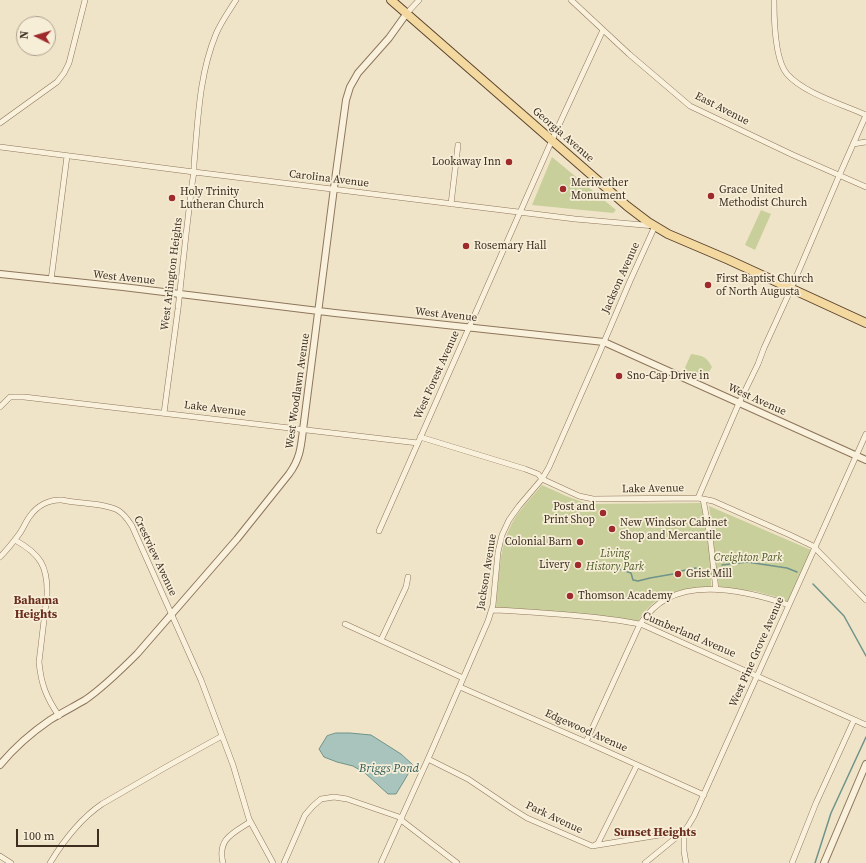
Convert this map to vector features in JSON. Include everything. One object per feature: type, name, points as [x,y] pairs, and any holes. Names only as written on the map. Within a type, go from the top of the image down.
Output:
[{"type":"main road","name":"Georgia Avenue","points":[[391,0],[627,206],[655,226],[668,234],[729,260],[866,323]]},
{"type":"street","points":[[0,124],[57,82],[64,74],[70,63],[85,0]]},
{"type":"street","name":"West Arlington Heights","points":[[164,413],[180,294],[194,172],[198,109],[203,79],[209,54],[217,32],[236,0]]},
{"type":"street","points":[[407,13],[419,0]]},
{"type":"street","name":"East Avenue","points":[[572,0],[629,54],[690,106],[839,176],[866,187]]},
{"type":"street","points":[[716,590],[712,550],[701,498],[739,403],[758,364],[866,115],[807,90],[787,74],[779,58],[774,0]]},
{"type":"street","name":"West Woodlawn Avenue","points":[[0,765],[27,737],[86,699],[115,676],[137,654],[170,614],[237,539],[290,474],[299,456],[345,107],[350,87],[358,73],[389,38],[407,13]]},
{"type":"street","name":"West Forest Avenue","points":[[379,531],[552,140],[603,30]]},
{"type":"street","points":[[853,144],[866,142]]},
{"type":"street","points":[[451,204],[458,145]]},
{"type":"street","name":"Carolina Avenue","points":[[0,147],[451,204],[610,223],[655,226]]},
{"type":"street","points":[[51,280],[67,156]]},
{"type":"street","name":"Jackson Avenue","points":[[381,863],[402,819],[488,621],[492,610],[498,552],[504,531],[514,512],[542,479],[549,467],[655,226]]},
{"type":"street","name":"West Avenue","points":[[0,274],[604,342],[866,460]]},
{"type":"street","points":[[0,407],[10,397]]},
{"type":"street","name":"Lake Avenue","points":[[0,398],[24,397],[418,443]]},
{"type":"street","name":"West Pine Grove Avenue","points":[[644,863],[684,831],[694,816],[866,434]]},
{"type":"street","name":"Lake Avenue","points":[[420,437],[525,469],[538,474],[542,479],[579,496],[593,499],[701,498],[713,501],[815,547],[866,600]]},
{"type":"street","name":"Crestview Avenue","points":[[0,557],[15,540],[33,512],[50,501],[62,500],[110,507],[126,517],[132,526],[200,680],[233,765],[250,822],[273,863]]},
{"type":"street","points":[[15,540],[27,546],[36,555],[45,571],[47,595],[40,670],[45,694],[58,716]]},
{"type":"street","points":[[381,640],[406,587],[408,577]]},
{"type":"street","points":[[586,742],[640,624],[648,612],[659,603],[672,596],[693,590],[716,590],[750,593],[790,604]]},
{"type":"street","name":"Cumberland Avenue","points":[[492,610],[550,613],[640,624],[866,725]]},
{"type":"street","points":[[346,624],[464,678]]},
{"type":"street","name":"Edgewood Avenue","points":[[460,687],[704,796]]},
{"type":"street","points":[[792,863],[816,803],[854,720]]},
{"type":"street","points":[[50,863],[73,830],[93,810],[222,736]]},
{"type":"street","name":"Park Avenue","points":[[428,760],[468,779],[527,818],[588,844],[594,845],[684,831]]},
{"type":"street","points":[[824,863],[866,764]]},
{"type":"street","points":[[594,845],[598,843],[637,765]]},
{"type":"street","points":[[284,863],[305,815],[312,806],[321,799],[334,797],[347,799],[402,819],[457,863]]},
{"type":"street","points":[[223,863],[221,853],[225,841],[230,834],[250,822]]},
{"type":"street","points":[[684,831],[684,851],[686,863]]},
{"type":"street","points":[[0,856],[11,863]]},
{"type":"green space","points":[[552,157],[616,210],[613,213],[532,205]]},
{"type":"green space","points":[[761,210],[771,214],[755,250],[745,245]]},
{"type":"green space","points":[[691,354],[704,357],[712,367],[705,379],[684,370]]},
{"type":"green space","name":"Living History Park","points":[[542,485],[590,504],[701,503],[710,556],[711,587],[688,589],[661,598],[653,603],[638,621],[550,611],[496,608],[500,565],[507,533],[526,503]]},
{"type":"green space","name":"Creighton Park","points":[[709,506],[811,550],[788,602],[754,591],[719,588]]},
{"type":"water","name":"Briggs Pond","points":[[336,733],[371,735],[401,754],[413,765],[396,794],[388,794],[365,773],[353,766],[324,757],[319,749],[327,736]]},
{"type":"waterway","points":[[722,565],[747,562],[787,568],[797,572]]},
{"type":"waterway","points":[[619,569],[631,573],[633,580],[638,581],[696,568]]},
{"type":"waterway","points":[[813,584],[844,616],[866,656]]},
{"type":"waterway","points":[[815,863],[831,813],[866,737]]},
{"type":"place","name":"Lookaway Inn","points":[[509,162]]},
{"type":"place","name":"Meriwether Monument","points":[[563,189]]},
{"type":"place","name":"Grace United Methodist Church","points":[[711,196]]},
{"type":"place","name":"Holy Trinity Lutheran Church","points":[[172,198]]},
{"type":"place","name":"Rosemary Hall","points":[[466,246]]},
{"type":"place","name":"First Baptist Church of North Augusta","points":[[708,285]]},
{"type":"place","name":"Sno-Cap Drive in","points":[[619,376]]},
{"type":"place","name":"Post and Print Shop","points":[[603,513]]},
{"type":"place","name":"New Windsor Cabinet Shop and Mercantile","points":[[612,529]]},
{"type":"place","name":"Colonial Barn","points":[[580,542]]},
{"type":"place","name":"Livery","points":[[578,565]]},
{"type":"place","name":"Grist Mill","points":[[678,574]]},
{"type":"place","name":"Thomson Academy","points":[[570,596]]},
{"type":"district","name":"Bahama Heights","points":[[36,608]]},
{"type":"district","name":"Sunset Heights","points":[[655,833]]}]
